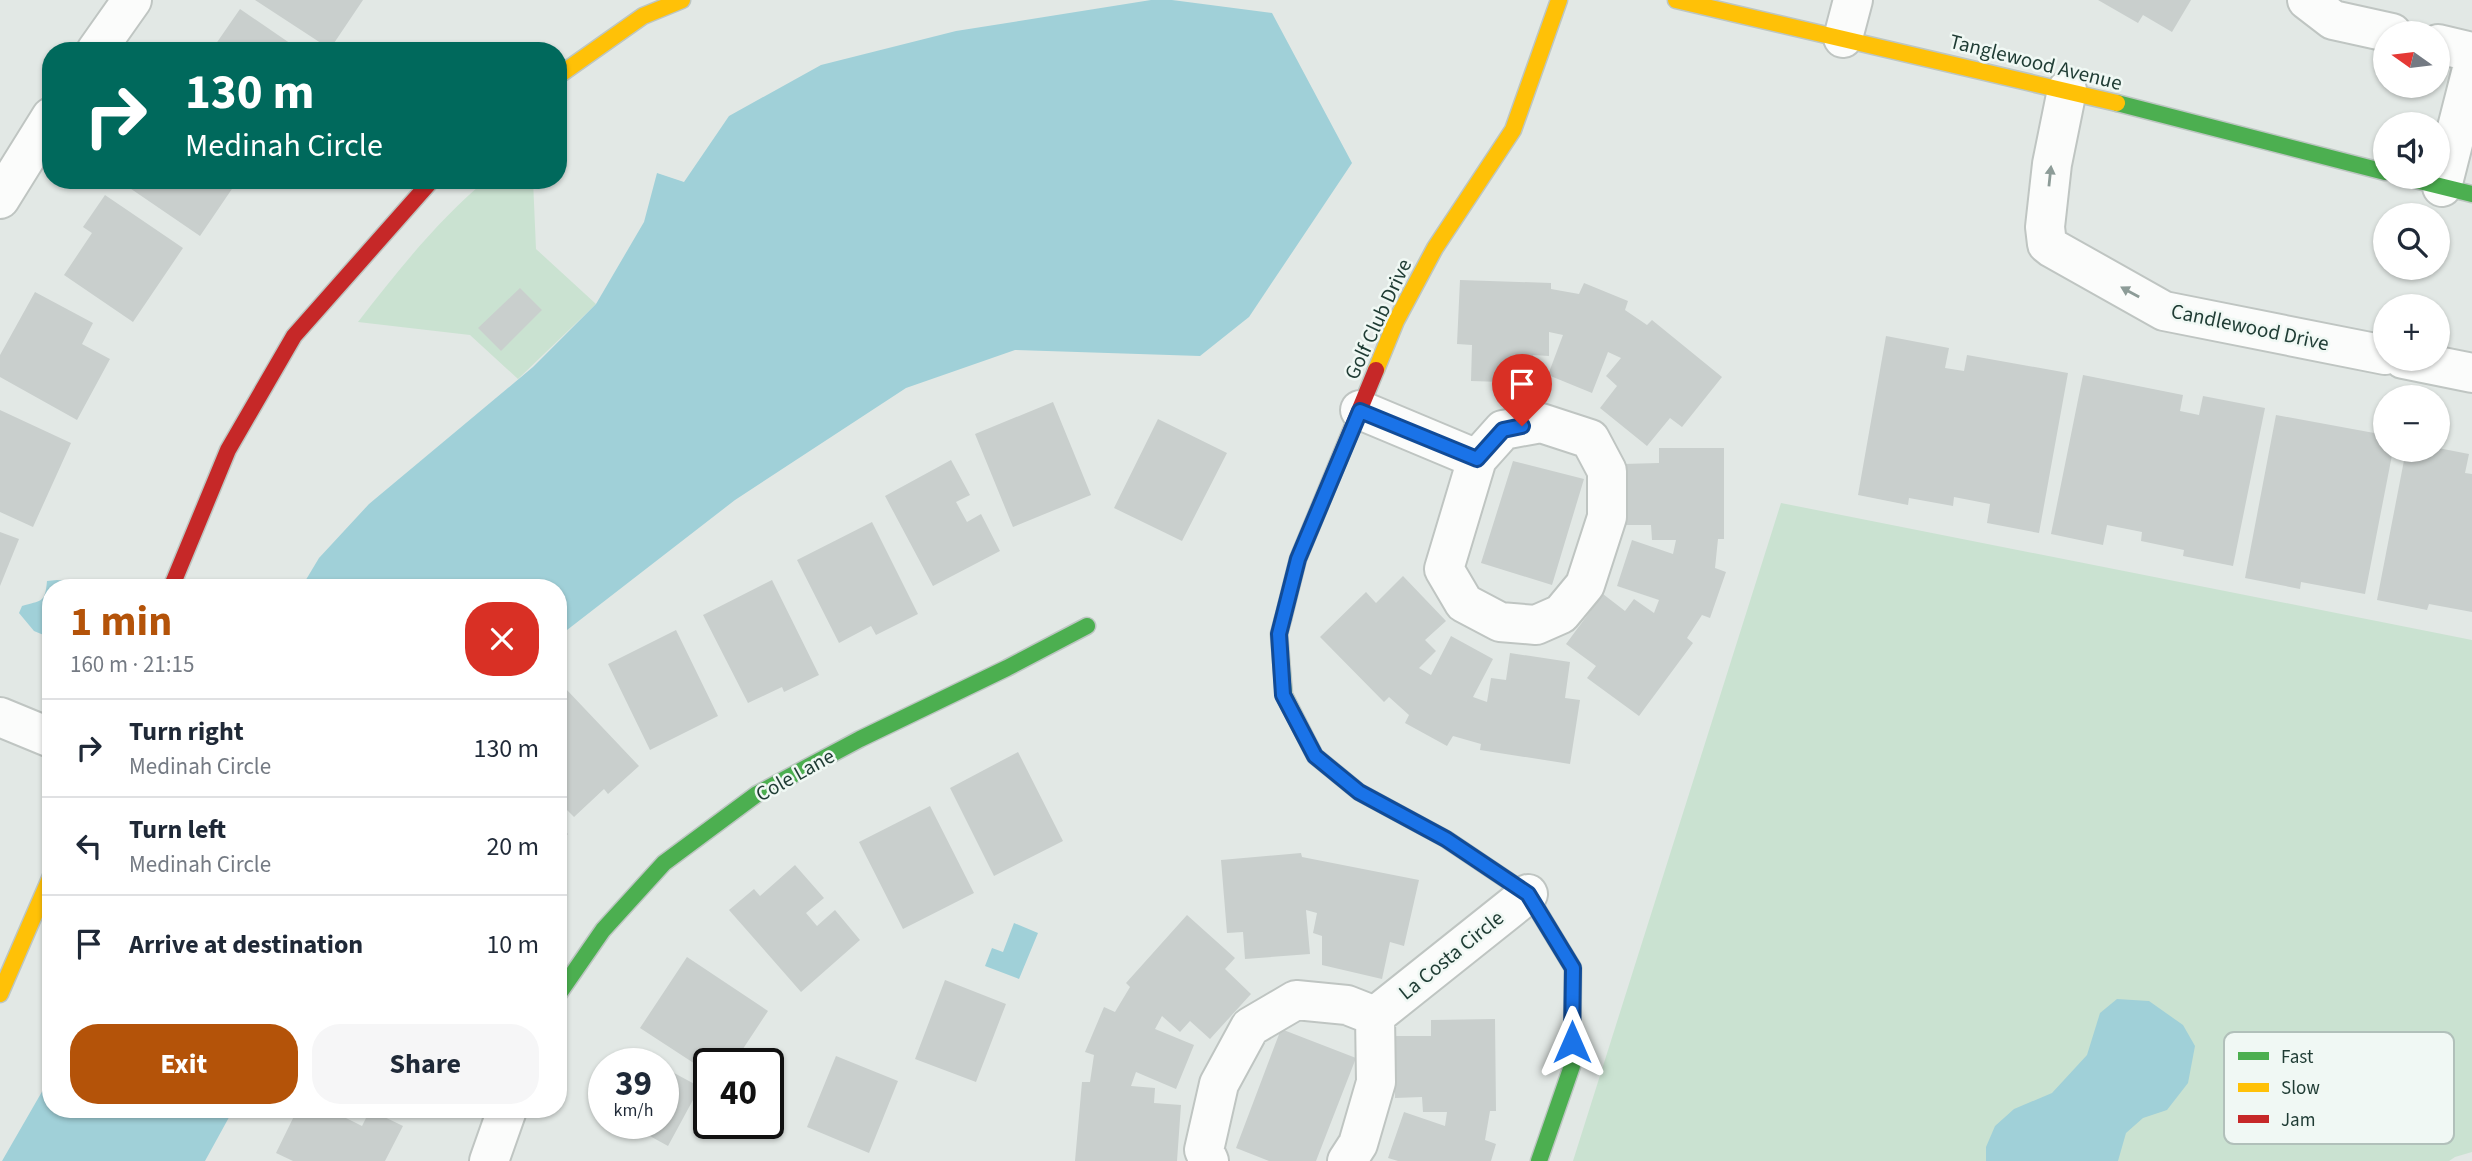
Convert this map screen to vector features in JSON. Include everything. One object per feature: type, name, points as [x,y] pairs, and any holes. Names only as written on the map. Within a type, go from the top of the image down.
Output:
[{"type":"street","points":[[102,42],[132,0]]},
{"type":"street","points":[[567,70],[643,16],[682,0]]},
{"type":"street","name":"Golf Club Drive","points":[[1539,1161],[1572,1066],[1573,968],[1528,894],[1446,839],[1359,792],[1315,756],[1283,695],[1279,634],[1298,559],[1396,321],[1434,248],[1513,130],[1559,0]]},
{"type":"street","name":"Tanglewood Avenue","points":[[1676,0],[2067,90],[2373,169]]},
{"type":"street","points":[[1843,38],[1853,0]]},
{"type":"street","points":[[2307,0],[2333,20],[2373,29]]},
{"type":"street","points":[[2450,47],[2472,52]]},
{"type":"street","points":[[2457,190],[2472,69]]},
{"type":"street","name":"Candlewood Drive","points":[[2067,90],[2052,164],[2045,227],[2047,244],[2164,311],[2373,353]]},
{"type":"street","points":[[0,198],[42,131]]},
{"type":"street","points":[[175,579],[228,450],[294,336],[424,189]]},
{"type":"street","points":[[2450,369],[2472,373]]},
{"type":"street","points":[[1360,411],[1477,459]]},
{"type":"street","points":[[1541,423],[1590,439],[1607,471],[1607,517],[1585,585],[1561,614],[1536,625],[1500,622],[1464,603],[1444,569],[1477,459],[1503,430],[1541,423]]},
{"type":"street","name":"Cole Lane","points":[[567,982],[603,930],[664,863],[757,794],[860,739],[1087,626]]},
{"type":"street","points":[[0,717],[42,734]]},
{"type":"street","name":"La Costa Circle","points":[[1375,1016],[1528,894]]},
{"type":"street","points":[[0,995],[42,897]]},
{"type":"street","points":[[1209,1161],[1204,1150],[1219,1084],[1250,1027],[1296,1000],[1346,1005],[1375,1016],[1376,1082],[1358,1144],[1347,1161]]},
{"type":"street","points":[[494,1159],[505,1118]]},
{"type":"green space","points":[[476,189],[533,189],[536,249],[596,304],[518,379],[470,335],[358,322],[434,230]]},
{"type":"green space","points":[[1781,503],[2472,640],[2472,1152],[2449,1161],[1573,1161]]},
{"type":"water","points":[[1151,0],[1172,0],[1272,13],[1352,163],[1249,317],[1200,356],[1015,350],[906,388],[735,500],[567,630],[567,579],[306,579],[319,558],[369,504],[533,367],[596,304],[644,222],[657,173],[684,182],[729,116],[821,65],[956,31]]},
{"type":"water","points":[[41,600],[42,634],[34,631],[19,613],[22,606]]},
{"type":"water","points":[[1014,923],[1038,933],[1019,979],[985,966],[992,948],[1003,952]]},
{"type":"water","points":[[2117,999],[2149,1001],[2183,1025],[2195,1046],[2188,1083],[2167,1110],[2143,1118],[2126,1133],[2118,1161],[1986,1161],[1986,1147],[1995,1126],[2014,1109],[2052,1093],[2087,1055],[2100,1013]]},
{"type":"water","points":[[42,1092],[42,1118],[229,1118],[205,1161],[2,1161]]},
{"type":"building","points":[[255,0],[363,0],[335,42],[319,42]]},
{"type":"building","points":[[2098,0],[2191,0],[2172,32],[2143,15],[2138,23]]},
{"type":"building","points":[[240,9],[288,42],[217,42]]},
{"type":"building","points":[[131,189],[232,189],[200,236]]},
{"type":"building","points":[[105,195],[183,248],[133,322],[64,275],[92,233],[83,227]]},
{"type":"building","points":[[1460,280],[1551,283],[1551,289],[1579,294],[1584,283],[1628,301],[1625,310],[1647,325],[1652,320],[1722,377],[1682,427],[1670,418],[1647,446],[1600,408],[1617,386],[1606,376],[1621,358],[1608,352],[1592,393],[1548,375],[1563,335],[1549,332],[1549,356],[1533,355],[1532,383],[1471,381],[1472,345],[1457,344]]},
{"type":"building","points":[[520,288],[542,310],[501,351],[478,328]]},
{"type":"building","points":[[35,292],[93,323],[82,344],[110,359],[77,420],[0,377],[0,355]]},
{"type":"building","points":[[1886,336],[1949,348],[1945,368],[1964,371],[1967,355],[2068,373],[2039,533],[1987,523],[1990,504],[1954,497],[1953,506],[1909,498],[1908,505],[1858,495]]},
{"type":"building","points":[[2083,375],[2183,395],[2180,411],[2199,415],[2203,396],[2265,408],[2233,566],[2183,556],[2184,550],[2141,541],[2142,532],[2107,525],[2103,545],[2051,534]]},
{"type":"building","points":[[1053,402],[1091,495],[1013,527],[975,434]]},
{"type":"building","points":[[0,410],[71,443],[33,527],[0,512]]},
{"type":"building","points":[[2276,415],[2373,433],[2373,462],[2391,462],[2365,594],[2301,582],[2300,589],[2245,578]]},
{"type":"building","points":[[1158,419],[1227,453],[1182,541],[1114,508]]},
{"type":"building","points":[[1659,448],[1724,448],[1724,539],[1718,539],[1715,568],[1726,572],[1710,618],[1702,615],[1687,638],[1693,643],[1639,716],[1587,678],[1596,666],[1566,644],[1603,594],[1625,611],[1634,599],[1654,613],[1659,600],[1617,586],[1632,540],[1673,554],[1676,540],[1652,540],[1651,525],[1624,525],[1623,464],[1659,463]]},
{"type":"building","points":[[2450,450],[2469,454],[2465,473],[2472,474],[2472,612],[2429,604],[2427,610],[2377,600],[2404,462],[2450,462]]},
{"type":"building","points":[[951,460],[970,495],[956,502],[967,522],[981,514],[1000,551],[933,586],[885,496]]},
{"type":"building","points":[[1513,461],[1584,479],[1552,585],[1481,563]]},
{"type":"building","points":[[872,522],[918,614],[876,635],[871,626],[839,643],[797,560]]},
{"type":"building","points":[[0,532],[19,539],[0,586]]},
{"type":"building","points":[[1403,576],[1446,621],[1425,640],[1436,651],[1419,668],[1431,675],[1451,636],[1493,659],[1473,697],[1487,702],[1491,678],[1506,680],[1510,653],[1570,662],[1565,698],[1580,700],[1570,764],[1480,750],[1481,744],[1453,736],[1447,746],[1405,723],[1409,715],[1389,697],[1384,702],[1320,637],[1366,592],[1376,603]]},
{"type":"building","points":[[772,580],[819,675],[784,692],[782,687],[748,703],[703,615]]},
{"type":"building","points":[[676,630],[718,716],[650,750],[608,664]]},
{"type":"building","points":[[567,690],[639,766],[608,794],[604,789],[574,817],[567,810]]},
{"type":"building","points":[[1018,752],[1063,841],[994,876],[950,788]]},
{"type":"building","points":[[930,806],[974,893],[903,929],[859,842]]},
{"type":"building","points":[[1301,853],[1302,857],[1419,880],[1404,946],[1390,942],[1382,979],[1322,965],[1322,936],[1313,933],[1317,913],[1306,910],[1310,954],[1245,959],[1243,932],[1227,933],[1221,860]]},
{"type":"building","points":[[795,865],[824,898],[806,913],[817,926],[835,910],[860,940],[801,992],[729,910],[754,889],[760,896]]},
{"type":"building","points":[[1187,915],[1235,958],[1225,969],[1251,994],[1210,1039],[1190,1021],[1180,1032],[1162,1016],[1155,1029],[1194,1045],[1176,1089],[1136,1072],[1131,1086],[1155,1088],[1154,1103],[1181,1105],[1177,1161],[1075,1161],[1082,1082],[1090,1082],[1094,1055],[1085,1052],[1104,1007],[1115,1012],[1130,987],[1126,983]]},
{"type":"building","points":[[687,957],[768,1011],[744,1048],[693,1048],[693,1063],[679,1053],[679,1048],[671,1048],[640,1028]]},
{"type":"building","points":[[945,980],[1006,1004],[976,1082],[915,1059]]},
{"type":"building","points":[[1495,1019],[1496,1111],[1490,1111],[1485,1140],[1496,1144],[1491,1161],[1398,1161],[1388,1158],[1404,1112],[1445,1126],[1447,1112],[1423,1112],[1422,1097],[1395,1098],[1395,1036],[1431,1036],[1431,1020]]},
{"type":"building","points":[[1281,1029],[1356,1058],[1316,1161],[1269,1161],[1236,1148]]},
{"type":"building","points":[[836,1056],[898,1081],[869,1153],[807,1127]]},
{"type":"building","points":[[679,1076],[693,1083],[693,1100],[679,1126]]},
{"type":"building","points":[[293,1118],[346,1118],[362,1126],[366,1118],[386,1118],[403,1126],[385,1161],[293,1161],[276,1153]]},
{"type":"building","points":[[655,1139],[672,1139],[668,1146]]},
{"type":"traffic: fast","points":[[2117,103],[2373,169]]},
{"type":"traffic: fast","points":[[2450,189],[2472,194]]},
{"type":"traffic: fast","points":[[1283,619],[1279,634],[1284,695],[1315,756],[1359,792],[1446,839],[1528,894],[1573,968],[1572,1066],[1539,1161]]},
{"type":"traffic: fast","points":[[567,982],[603,930],[664,863],[757,794],[860,739],[1087,626]]},
{"type":"traffic: slow","points":[[567,70],[643,16],[682,0]]},
{"type":"traffic: slow","points":[[1376,370],[1396,321],[1435,248],[1513,130],[1559,0]]},
{"type":"traffic: slow","points":[[1676,0],[2117,103]]},
{"type":"traffic: slow","points":[[0,994],[42,897]]},
{"type":"traffic: jam","points":[[175,579],[228,450],[294,336],[424,189]]},
{"type":"traffic: jam","points":[[1283,619],[1298,559],[1376,370]]},
{"type":"route","points":[[1522,426],[1503,430],[1477,459],[1360,411],[1298,559],[1279,634],[1283,695],[1315,756],[1359,792],[1446,839],[1528,894],[1573,968],[1572,1042]]}]
